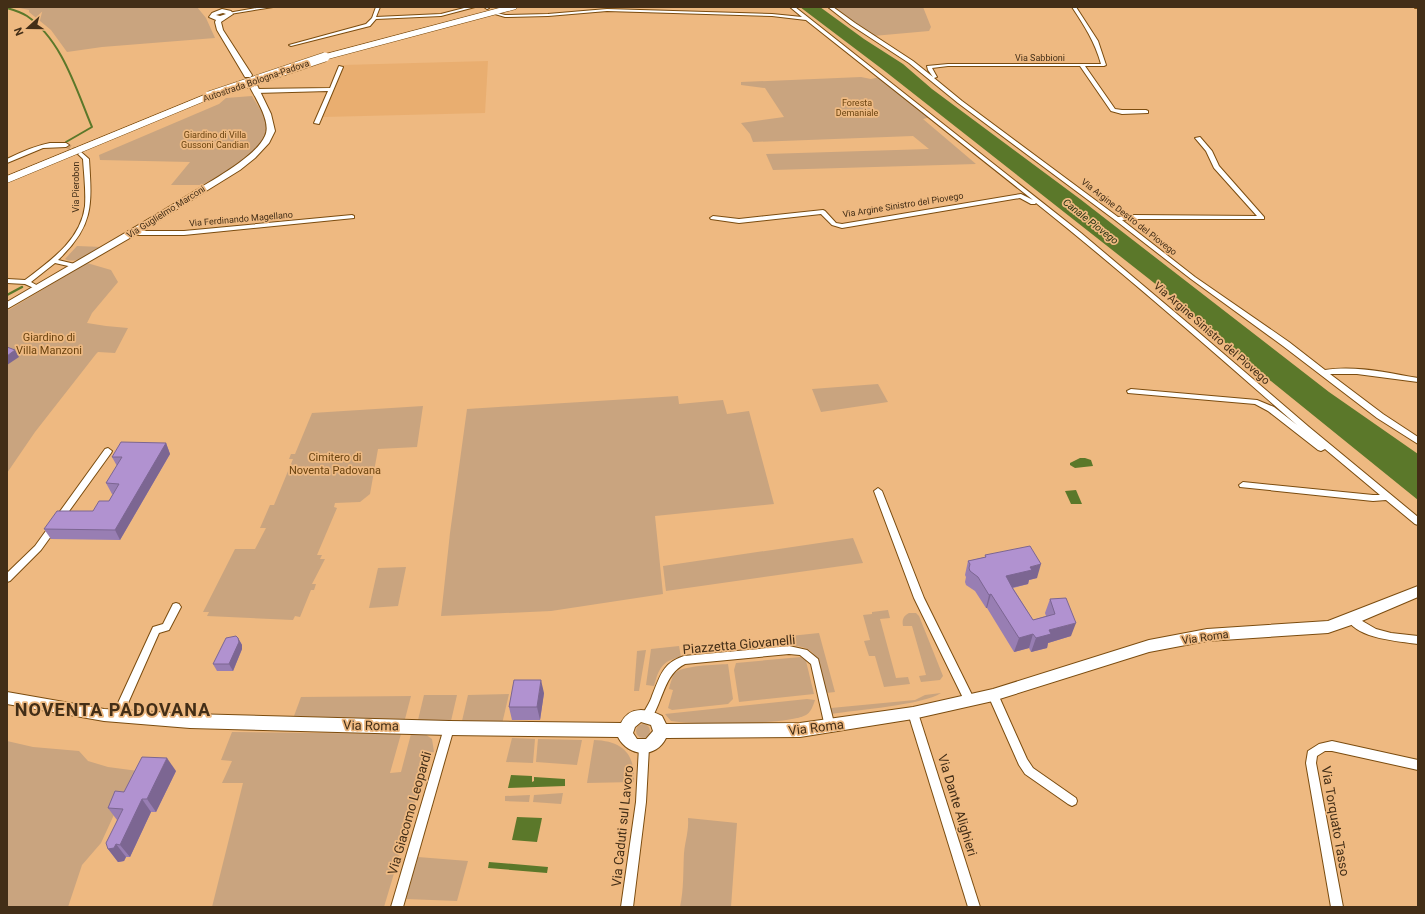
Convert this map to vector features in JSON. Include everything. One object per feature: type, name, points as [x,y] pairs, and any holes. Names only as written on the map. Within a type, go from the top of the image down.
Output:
[{"type":"highway","name":"Autostrada Bologna-Padova","points":[[323,56],[513,7]]},
{"type":"highway","name":"Autostrada Bologna-Padova","points":[[7,175],[144,118],[323,56],[498,10]]},
{"type":"highway","name":"Autostrada Bologna-Padova","points":[[7,180],[208,95]]},
{"type":"street","points":[[206,9],[214,14],[225,11],[230,13],[272,7]]},
{"type":"street","points":[[291,45],[360,27],[372,22],[375,18],[374,17],[378,7]]},
{"type":"street","points":[[375,18],[441,15],[473,7]]},
{"type":"street","name":"Via Argine Sinistro del Piovego","points":[[792,7],[1142,287],[1264,394],[1418,522]]},
{"type":"street","name":"Via Argine Destro del Piovego","points":[[830,7],[911,62],[960,102],[1117,219],[1193,278],[1324,373],[1380,416],[1418,440]]},
{"type":"street","name":"Via Sabbioni","points":[[936,82],[938,80],[929,67],[957,65],[1104,65],[1091,30],[1074,7]]},
{"type":"street","points":[[498,10],[510,16],[564,14],[607,10],[772,15],[799,17],[809,21]]},
{"type":"street","points":[[214,14],[212,16],[213,18],[221,18],[229,16],[230,13]]},
{"type":"street","points":[[221,18],[218,22],[220,30],[248,75]]},
{"type":"street","points":[[1082,66],[1113,110],[1122,112],[1146,112]]},
{"type":"street","points":[[317,123],[341,67]]},
{"type":"street","points":[[254,88],[331,89]]},
{"type":"street","name":"Via Guglielmo Marconi","points":[[7,306],[132,233],[237,168],[261,147],[271,132],[270,123],[254,88]]},
{"type":"street","points":[[1117,219],[1133,217],[1262,218],[1220,172],[1212,160],[1209,151],[1198,138]]},
{"type":"street","points":[[7,161],[42,146],[55,144],[66,145]]},
{"type":"street","name":"Via Pierobon","points":[[26,282],[55,261],[79,232],[87,209],[86,163],[85,157],[81,154]]},
{"type":"street","name":"Via Argine Sinistro del Piovego","points":[[713,218],[739,220],[823,212],[834,224],[842,226],[1021,196],[1050,212]]},
{"type":"street","name":"Via Ferdinando Magellano","points":[[132,233],[184,233],[352,217]]},
{"type":"street","points":[[55,261],[77,266]]},
{"type":"street","points":[[7,281],[26,282],[38,288]]},
{"type":"street","points":[[1324,373],[1332,370],[1348,371],[1418,380]]},
{"type":"street","name":"Via Argine Sinistro del Piovego","points":[[1131,391],[1257,402],[1271,409],[1303,436],[1358,473]]},
{"type":"street","points":[[7,579],[38,548],[108,451]]},
{"type":"street","points":[[1243,485],[1373,498],[1387,497]]},
{"type":"street","points":[[878,491],[919,598],[970,700]]},
{"type":"street","name":"Via Roma","points":[[661,731],[765,732],[800,730],[830,727],[913,713],[993,695],[1149,646],[1207,635],[1328,627],[1352,619],[1418,591]]},
{"type":"street","points":[[117,716],[156,630],[166,627],[176,607]]},
{"type":"street","points":[[1352,619],[1366,630],[1384,636],[1418,641]]},
{"type":"street","name":"Piazzetta Giovanelli","points":[[647,716],[655,702],[668,670],[674,664],[684,660],[789,650],[803,651],[810,655],[815,662],[830,727]]},
{"type":"street","points":[[993,695],[1023,762],[1029,771],[1072,801]]},
{"type":"street","name":"Via Roma","points":[[7,698],[57,708],[117,716],[190,722],[449,728],[625,730]]},
{"type":"street","name":"Via Dante Alighieri","points":[[913,713],[974,907]]},
{"type":"street","points":[[641,716],[647,716],[657,721],[661,731],[660,735],[654,743],[644,747],[638,746],[628,740],[625,730],[631,721],[641,716]]},
{"type":"street","name":"Via Giacomo Leopardi","points":[[396,907],[449,728]]},
{"type":"street","name":"Via Torquato Tasso","points":[[1337,907],[1311,763],[1312,754],[1323,747],[1332,746],[1418,765]]},
{"type":"street","name":"Via Caduti sul Lavoro","points":[[627,907],[641,802],[644,747]]},
{"type":"shaded area","points":[[488,61],[485,113],[323,117],[343,65]]},
{"type":"green space","points":[[15,7],[197,7],[206,18],[215,38],[102,47],[67,52],[51,30],[29,12],[29,10]]},
{"type":"green space","points":[[834,7],[923,7],[931,27],[929,31],[873,36]]},
{"type":"green space","name":"Foresta Demaniale","points":[[861,77],[871,79],[880,77],[931,117],[923,119],[976,164],[773,170],[766,154],[929,149],[913,136],[753,142],[750,134],[741,123],[784,117],[765,88],[741,85],[741,82]]},
{"type":"green space","name":"Giardino di Villa Gussoni Candian","points":[[252,96],[264,116],[267,126],[264,138],[258,147],[239,164],[202,185],[171,185],[190,162],[100,160],[99,155],[219,104],[226,98]]},
{"type":"green space","points":[[77,246],[102,247],[79,259],[65,259]]},
{"type":"green space","name":"Giardino di Villa Manzoni","points":[[87,263],[111,270],[118,282],[92,313],[87,323],[128,328],[115,353],[98,352],[96,354],[35,432],[7,473],[7,311]]},
{"type":"green space","points":[[878,384],[888,402],[821,412],[812,389]]},
{"type":"green space","points":[[678,396],[679,404],[723,400],[727,414],[749,411],[774,504],[655,516],[663,594],[551,611],[441,616],[450,533],[467,409]]},
{"type":"green space","name":"Cimitero di Noventa Padovana","points":[[423,406],[417,447],[378,449],[370,494],[360,502],[335,503],[334,507],[337,508],[317,555],[322,555],[320,559],[325,559],[312,584],[316,584],[314,590],[311,590],[300,617],[295,616],[293,620],[207,616],[209,612],[203,612],[235,549],[255,549],[266,528],[260,528],[270,505],[274,505],[293,459],[289,459],[291,454],[295,454],[312,413]]},
{"type":"green space","points":[[853,538],[863,563],[666,591],[663,566]]},
{"type":"green space","points":[[406,567],[398,606],[369,608],[378,568]]},
{"type":"green space","points":[[888,610],[890,618],[880,619],[896,678],[908,677],[910,684],[884,687],[875,656],[869,656],[864,641],[870,640],[863,615]]},
{"type":"green space","points":[[909,613],[916,613],[919,616],[943,676],[940,680],[921,682],[919,676],[926,675],[912,626],[903,626],[903,618]]},
{"type":"green space","points":[[819,633],[835,692],[826,693],[821,668],[814,655],[809,650],[802,647],[792,646],[790,636]]},
{"type":"green space","points":[[679,646],[681,657],[665,663],[659,670],[654,686],[646,685],[651,649]]},
{"type":"green space","points":[[646,650],[639,691],[634,691],[637,651]]},
{"type":"green space","points":[[801,657],[806,661],[814,694],[739,702],[734,670],[736,663]]},
{"type":"green space","points":[[728,664],[733,699],[728,704],[672,710],[668,708],[673,690],[669,689],[670,685],[674,674],[678,671],[691,667]]},
{"type":"green space","points":[[941,693],[920,701],[905,704],[831,714],[829,710],[831,708],[915,700],[925,695]]},
{"type":"green space","points":[[509,694],[502,724],[462,721],[468,695]]},
{"type":"green space","points":[[424,695],[457,695],[451,721],[418,720]]},
{"type":"green space","points":[[411,696],[405,719],[294,716],[301,697]]},
{"type":"green space","points":[[807,699],[815,700],[812,709],[808,714],[781,721],[740,723],[682,722],[671,721],[665,714]]},
{"type":"green space","points":[[640,724],[646,724],[650,728],[650,734],[646,738],[640,738],[636,734],[636,728]]},
{"type":"green space","points":[[232,732],[401,734],[390,773],[401,772],[411,734],[425,734],[432,739],[434,752],[430,753],[384,907],[212,907],[243,783],[222,783],[232,761],[221,760]]},
{"type":"green space","points":[[512,738],[535,739],[533,763],[506,762]]},
{"type":"green space","points":[[538,739],[582,740],[577,765],[536,762]]},
{"type":"green space","points":[[594,740],[613,743],[620,746],[625,751],[632,764],[634,782],[587,783]]},
{"type":"green space","points":[[7,741],[33,747],[79,751],[88,761],[108,767],[138,771],[118,806],[101,843],[82,865],[68,907],[7,907]]},
{"type":"green space","points":[[563,793],[561,804],[533,802],[534,795]]},
{"type":"green space","points":[[530,795],[529,802],[505,801],[505,796]]},
{"type":"green space","points":[[688,818],[737,823],[731,907],[680,907]]},
{"type":"green space","points":[[418,857],[468,861],[457,901],[406,899]]},
{"type":"water","name":"Canale Piovego","points":[[800,7],[820,7],[864,39],[903,64],[932,89],[1080,199],[1329,392],[1418,454],[1418,500],[1251,365],[1172,297],[886,72]]},
{"type":"water","points":[[1080,458],[1091,460],[1093,466],[1075,468],[1070,465],[1070,463]]},
{"type":"water","points":[[1076,490],[1082,504],[1071,504],[1065,491]]},
{"type":"water","points":[[511,775],[532,776],[532,782],[534,781],[534,777],[565,779],[565,786],[508,788]]},
{"type":"water","points":[[517,817],[542,818],[537,842],[512,840]]},
{"type":"water","points":[[489,862],[548,867],[547,873],[488,868]]},
{"type":"building","points":[[7,347],[15,350],[7,356]]},
{"type":"building","points":[[121,442],[166,443],[115,530],[44,529],[57,511],[93,511],[99,501],[109,501],[119,484],[106,483],[122,457],[112,457]]},
{"type":"building","points":[[1030,546],[1041,564],[1030,567],[1032,570],[1006,576],[1013,589],[1033,620],[1055,614],[1050,599],[1066,598],[1076,623],[1049,630],[1051,634],[1036,638],[1033,634],[1019,638],[991,594],[989,595],[978,577],[970,571],[970,564],[968,561],[986,557],[985,555]]},
{"type":"building","points":[[236,636],[239,642],[229,664],[213,664],[226,638]]},
{"type":"building","points":[[514,680],[541,680],[537,707],[509,707]]},
{"type":"building","points":[[142,757],[167,758],[147,799],[142,799],[120,845],[116,844],[114,848],[108,849],[106,843],[123,809],[108,808],[115,791],[124,792]]},
{"type":"waterway","points":[[7,8],[27,16],[39,26],[50,38],[67,66],[92,127],[66,142]]},
{"type":"waterway","points":[[7,295],[22,287]]},
{"type":"tunnel","points":[[66,145],[78,152]]},
{"type":"tunnel","points":[[77,151],[81,154]]},
{"type":"district","name":"NOVENTA PADOVANA","points":[[113,710]]}]
